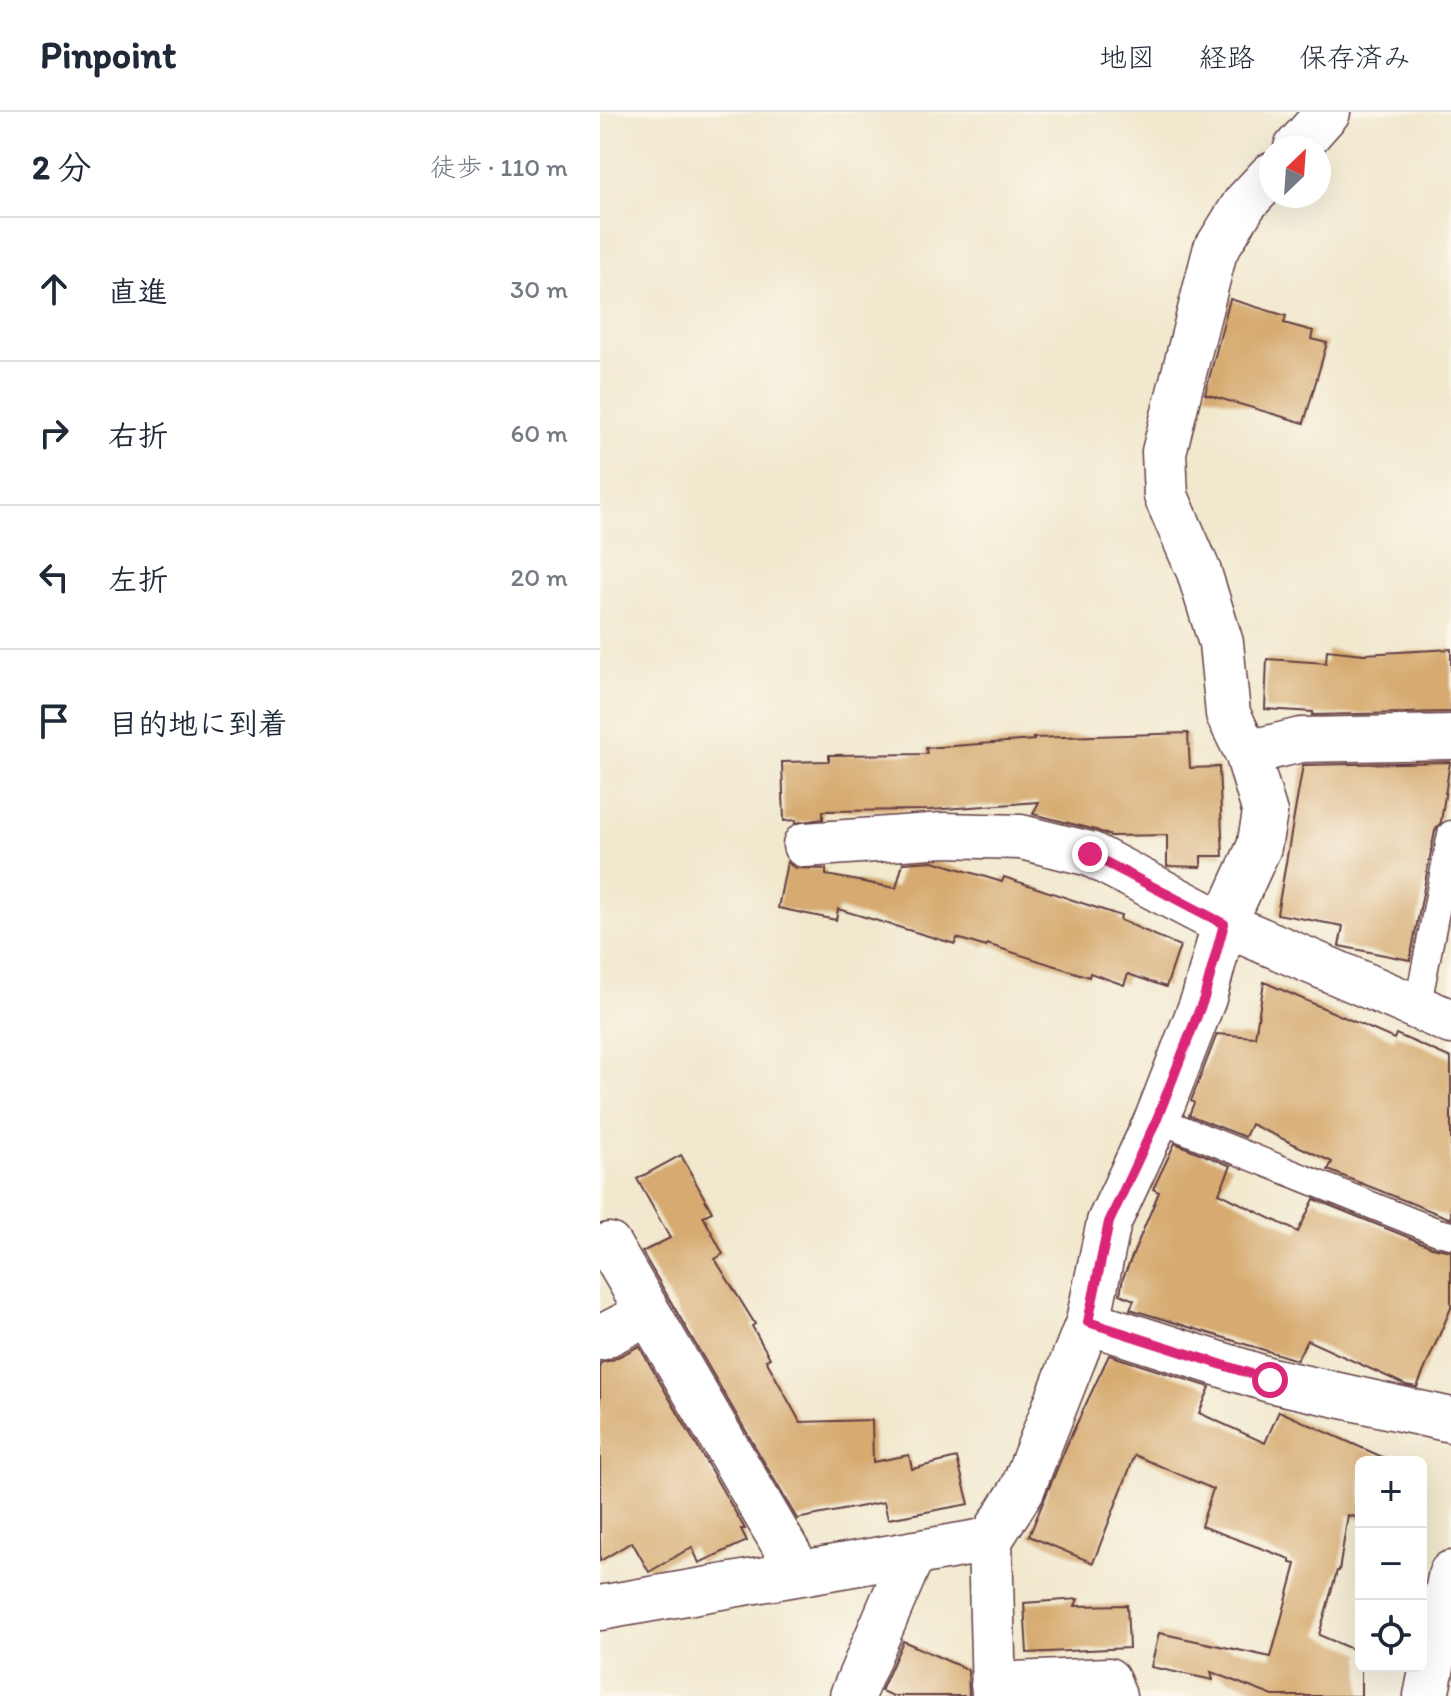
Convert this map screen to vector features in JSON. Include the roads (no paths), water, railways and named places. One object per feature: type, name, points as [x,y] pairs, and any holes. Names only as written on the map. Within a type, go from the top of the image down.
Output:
[{"type":"street","points":[[1307,136],[1328,112]]},
{"type":"street","points":[[1114,1696],[1108,1680],[994,1691],[990,1540],[1022,1490],[1088,1322],[1109,1222],[1157,1119],[1204,998],[1224,924],[1259,847],[1265,813],[1247,753],[1228,714],[1221,643],[1199,572],[1166,496],[1164,452],[1215,251],[1245,203],[1259,188]]},
{"type":"street","points":[[1247,753],[1301,740],[1451,737]]},
{"type":"street","points":[[805,845],[944,835],[1021,837],[1090,854],[1224,924],[1434,1015]]},
{"type":"street","points":[[609,1245],[800,1573]]},
{"type":"street","points":[[600,1338],[648,1313]]},
{"type":"street","points":[[1088,1322],[1270,1380],[1451,1420]]},
{"type":"street","points":[[600,1608],[990,1540]]},
{"type":"street","points":[[852,1696],[913,1553]]},
{"type":"street","points":[[1426,1696],[1448,1602]]},
{"type":"lane","points":[[1434,1015],[1451,834]]},
{"type":"lane","points":[[1157,1119],[1423,1227],[1451,1235]]}]
